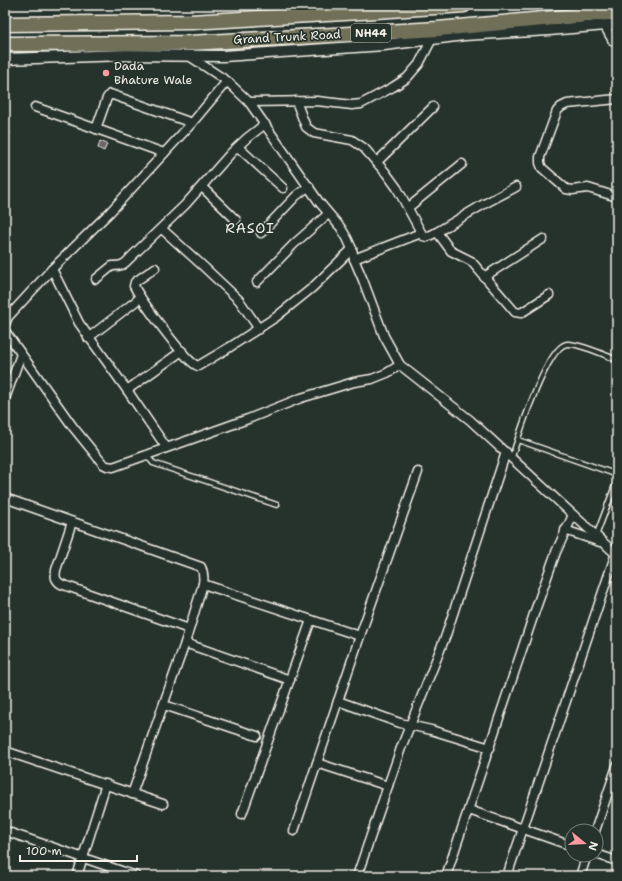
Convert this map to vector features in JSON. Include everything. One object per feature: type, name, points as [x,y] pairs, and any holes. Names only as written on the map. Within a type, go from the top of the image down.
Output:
[{"type":"highway","name":"Grand Trunk Road","points":[[5,24],[191,22],[464,5]]},
{"type":"highway","name":"Grand Trunk Road","points":[[5,44],[190,43],[438,29],[617,12]]},
{"type":"street","points":[[5,59],[125,55],[231,56],[384,45],[464,35],[617,24]]},
{"type":"street","points":[[604,25],[613,41],[617,44]]},
{"type":"street","points":[[250,102],[317,100],[352,105],[361,104],[407,78],[419,64],[432,39]]},
{"type":"street","points":[[189,56],[227,81],[250,102],[328,214],[344,233],[352,248],[354,259],[384,336],[400,365],[470,420],[603,543],[617,554],[507,876]]},
{"type":"street","points":[[5,324],[8,318],[52,269],[110,212],[164,154],[227,81]]},
{"type":"street","points":[[96,129],[107,98],[110,94],[148,106],[192,123]]},
{"type":"street","points":[[617,99],[567,104],[561,107],[554,118],[540,157],[540,163],[542,168],[566,189],[572,190],[588,188],[617,197]]},
{"type":"street","points":[[296,101],[306,127],[309,130],[352,140],[364,148],[397,188],[421,233],[427,237],[516,187]]},
{"type":"street","points":[[35,107],[164,154]]},
{"type":"street","points":[[377,162],[433,107]]},
{"type":"street","points":[[96,279],[112,266],[122,266],[162,229],[202,188],[231,153],[265,124]]},
{"type":"street","points":[[238,147],[283,188]]},
{"type":"street","points":[[409,208],[462,164]]},
{"type":"street","points":[[261,233],[296,196],[309,186]]},
{"type":"street","points":[[202,188],[236,220]]},
{"type":"street","points":[[257,282],[294,244],[328,214]]},
{"type":"street","points":[[162,229],[239,300],[259,329]]},
{"type":"street","points":[[437,232],[451,251],[471,261],[511,309],[518,314],[549,295]]},
{"type":"street","points":[[354,259],[421,233]]},
{"type":"street","points":[[484,277],[543,240]]},
{"type":"street","points":[[155,268],[134,284],[140,298],[192,363],[198,366],[259,329],[295,302],[352,248]]},
{"type":"street","points":[[52,269],[79,324],[166,447]]},
{"type":"street","points":[[88,338],[140,298]]},
{"type":"street","points":[[5,331],[73,427],[103,464],[113,467],[248,419],[301,398],[354,382],[372,379],[387,373],[400,365]]},
{"type":"street","points":[[127,390],[182,351]]},
{"type":"street","points":[[5,399],[21,354]]},
{"type":"street","points":[[357,876],[410,725],[446,635],[509,455]]},
{"type":"street","points":[[294,831],[360,636],[418,472]]},
{"type":"street","points":[[5,498],[196,565],[201,567],[204,572],[203,584],[185,643],[132,794]]},
{"type":"street","points":[[446,876],[536,608],[565,530],[573,515]]},
{"type":"street","points":[[72,522],[56,570],[55,576],[57,581],[61,584],[189,629]]},
{"type":"street","points":[[565,530],[603,543]]},
{"type":"street","points":[[203,584],[360,636]]},
{"type":"street","points":[[242,814],[311,620]]},
{"type":"street","points":[[185,643],[290,680]]},
{"type":"street","points":[[338,701],[392,720],[490,748]]},
{"type":"street","points":[[164,704],[257,736]]},
{"type":"street","points":[[5,750],[163,804]]},
{"type":"street","points":[[317,763],[388,786]]},
{"type":"street","points":[[598,823],[617,766]]},
{"type":"street","points":[[77,876],[106,784]]},
{"type":"street","points":[[469,810],[564,843]]},
{"type":"street","points":[[5,831],[136,876]]},
{"type":"street","points":[[604,857],[617,861]]},
{"type":"street","points":[[580,876],[584,863]]},
{"type":"lane","points":[[5,125],[7,133],[5,139]]},
{"type":"lane","points":[[509,455],[518,440],[538,384],[559,348],[566,344],[574,344],[616,359],[617,354]]},
{"type":"lane","points":[[518,440],[615,474],[617,478],[616,483],[596,536]]},
{"type":"lane","points":[[149,454],[149,458],[153,463],[277,505]]},
{"type":"building","points":[[100,141],[107,144],[104,151],[98,148]]},
{"type":"place","name":"Dada Bhature Wale","points":[[106,73]]},
{"type":"district","name":"RASOI","points":[[250,228]]}]
